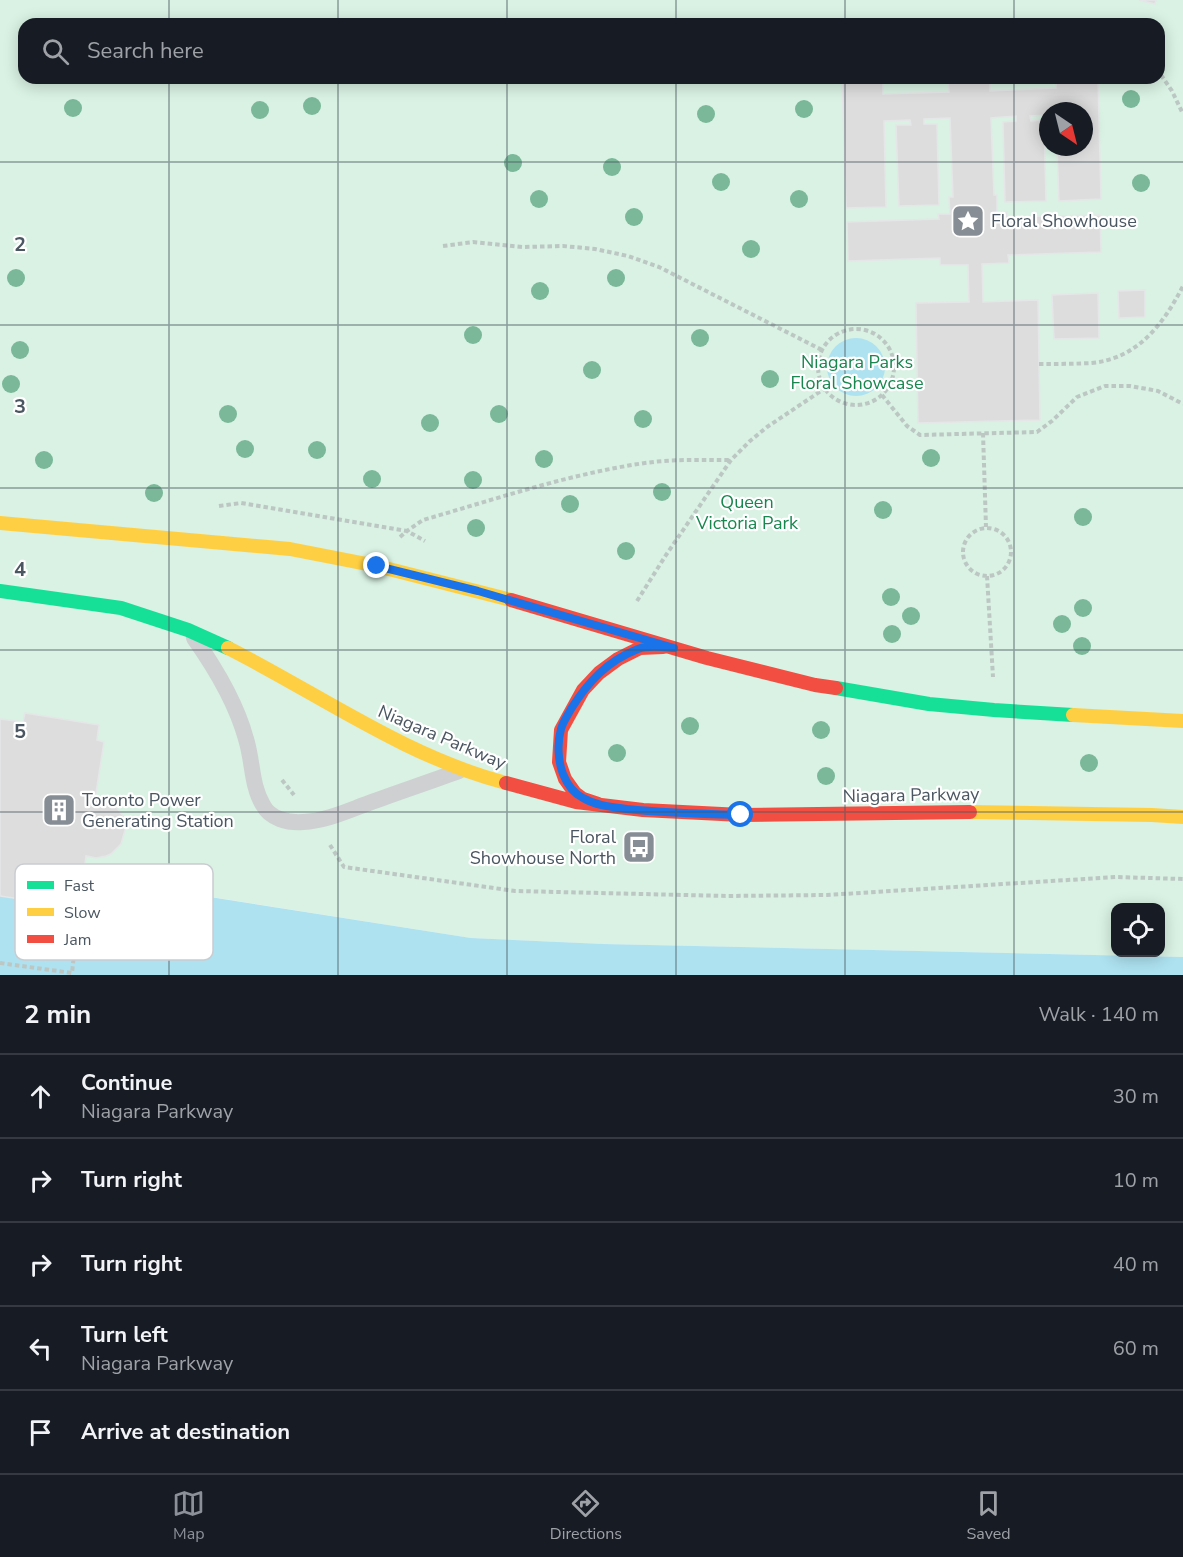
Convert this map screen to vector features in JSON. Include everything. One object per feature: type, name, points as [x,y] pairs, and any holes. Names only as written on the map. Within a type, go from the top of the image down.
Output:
[{"type":"main road","points":[[0,523],[291,549],[377,566],[478,591],[707,658],[815,685],[929,704],[1183,721]]},
{"type":"main road","name":"Niagara Parkway","points":[[0,591],[121,608],[188,630],[260,664],[387,735],[462,770],[531,792],[576,802],[643,810],[741,815],[995,812],[1152,815],[1183,818]]},
{"type":"main road","points":[[601,806],[575,793],[568,785],[559,762],[561,730],[583,690],[599,673],[618,659],[640,648],[674,648]]},
{"type":"lane","points":[[188,630],[213,664],[234,704],[247,740],[256,790],[263,807],[273,816],[301,822],[331,818],[462,770]]},
{"type":"path","points":[[1165,81],[1183,114]]},
{"type":"path","points":[[443,246],[472,242],[523,247],[563,246],[595,249],[628,256],[659,267],[822,350]]},
{"type":"path","points":[[1039,364],[1092,363],[1123,355],[1134,349],[1157,327],[1183,286]]},
{"type":"path","points":[[854,328],[864,329],[882,338],[888,346],[895,365],[891,384],[882,395],[868,404],[848,405],[839,402],[824,389],[819,380],[818,360],[827,342],[835,335],[854,328]]},
{"type":"path","points":[[882,395],[907,426],[920,435],[1037,432],[1077,397],[1105,386],[1130,386],[1158,391],[1183,404]]},
{"type":"path","points":[[621,633],[644,589],[731,460],[767,427],[824,389]]},
{"type":"path","points":[[983,433],[986,527]]},
{"type":"path","points":[[377,566],[387,551],[407,531],[423,520],[579,476],[613,469],[647,463],[731,460]]},
{"type":"path","points":[[986,527],[1003,534],[1007,538],[1011,551],[1004,568],[994,575],[987,576],[970,570],[963,553],[963,546],[969,535],[986,527]]},
{"type":"path","points":[[987,576],[994,710]]},
{"type":"path","points":[[279,775],[314,821],[344,867],[515,891],[786,896],[1116,877],[1183,879]]},
{"type":"path","points":[[0,963],[72,973],[73,960]]},
{"type":"green space","name":"Niagara Parks Floral Showcase","points":[[0,0],[1183,0],[1183,957],[1165,957],[1165,903],[1111,903],[1111,955],[603,944],[471,938],[213,897],[213,864],[15,864],[15,898],[0,896]]},
{"type":"water","points":[[856,338],[867,340],[880,351],[885,367],[883,378],[872,391],[856,396],[845,394],[832,383],[827,367],[829,356],[840,343]]},
{"type":"water","points":[[0,896],[15,898],[15,960],[213,960],[213,897],[471,938],[603,944],[1183,957],[1183,975],[0,975]]},
{"type":"building","points":[[1139,0],[1156,0],[1155,4]]},
{"type":"building","points":[[842,84],[883,84],[883,94],[949,92],[948,84],[990,84],[990,91],[1056,88],[1056,84],[1098,84],[1101,199],[1059,201],[1057,156],[1093,156],[1093,102],[1039,102],[1039,116],[1030,116],[1031,121],[1039,120],[1039,156],[1045,156],[1046,201],[1005,202],[1003,122],[1016,121],[1016,116],[991,118],[994,195],[997,195],[997,212],[1007,212],[1007,217],[1100,215],[1101,252],[1008,255],[1009,263],[982,264],[983,302],[1038,300],[1040,420],[918,423],[916,303],[969,302],[968,265],[940,265],[940,258],[848,261],[847,222],[939,219],[938,214],[950,214],[949,197],[953,197],[950,118],[924,119],[924,124],[937,124],[939,205],[899,206],[896,125],[911,125],[910,120],[884,121],[886,207],[846,208]]},
{"type":"building","points":[[1145,290],[1145,317],[1119,318],[1118,291]]},
{"type":"building","points":[[1098,293],[1099,338],[1054,339],[1052,295]]},
{"type":"building","name":"Toronto Power Generating Station","points":[[25,713],[99,725],[97,740],[104,742],[95,799],[104,800],[117,808],[123,816],[125,830],[121,844],[111,854],[96,858],[86,856],[85,864],[15,864],[15,898],[0,896],[0,719],[23,722]]},
{"type":"traffic: fast","points":[[0,591],[121,608],[188,630],[228,648]]},
{"type":"traffic: fast","points":[[836,688],[929,704],[1073,715]]},
{"type":"traffic: slow","points":[[0,523],[290,549],[377,566],[511,600]]},
{"type":"traffic: slow","points":[[228,648],[398,741],[469,772],[506,783]]},
{"type":"traffic: slow","points":[[1073,715],[1183,721]]},
{"type":"traffic: slow","points":[[970,812],[1183,817]]},
{"type":"traffic: jam","points":[[511,600],[707,658],[815,685],[836,688]]},
{"type":"traffic: jam","points":[[598,804],[583,799],[575,793],[565,779],[559,762],[561,730],[583,690],[599,673],[618,659],[640,648],[663,647]]},
{"type":"traffic: jam","points":[[506,783],[576,802],[643,810],[741,815],[970,812]]},
{"type":"place","name":"Floral Showhouse","points":[[968,221]]},
{"type":"place","name":"Toronto Power Generating Station","points":[[59,810]]},
{"type":"place","name":"Floral Showhouse North","points":[[639,847]]},
{"type":"route","points":[[377,566],[478,591],[674,648],[640,648],[618,659],[599,673],[583,690],[561,730],[559,762],[562,771],[568,785],[575,793],[601,806],[741,815]]},
{"type":"park label","name":"Queen Victoria Park","points":[[747,512]]}]
